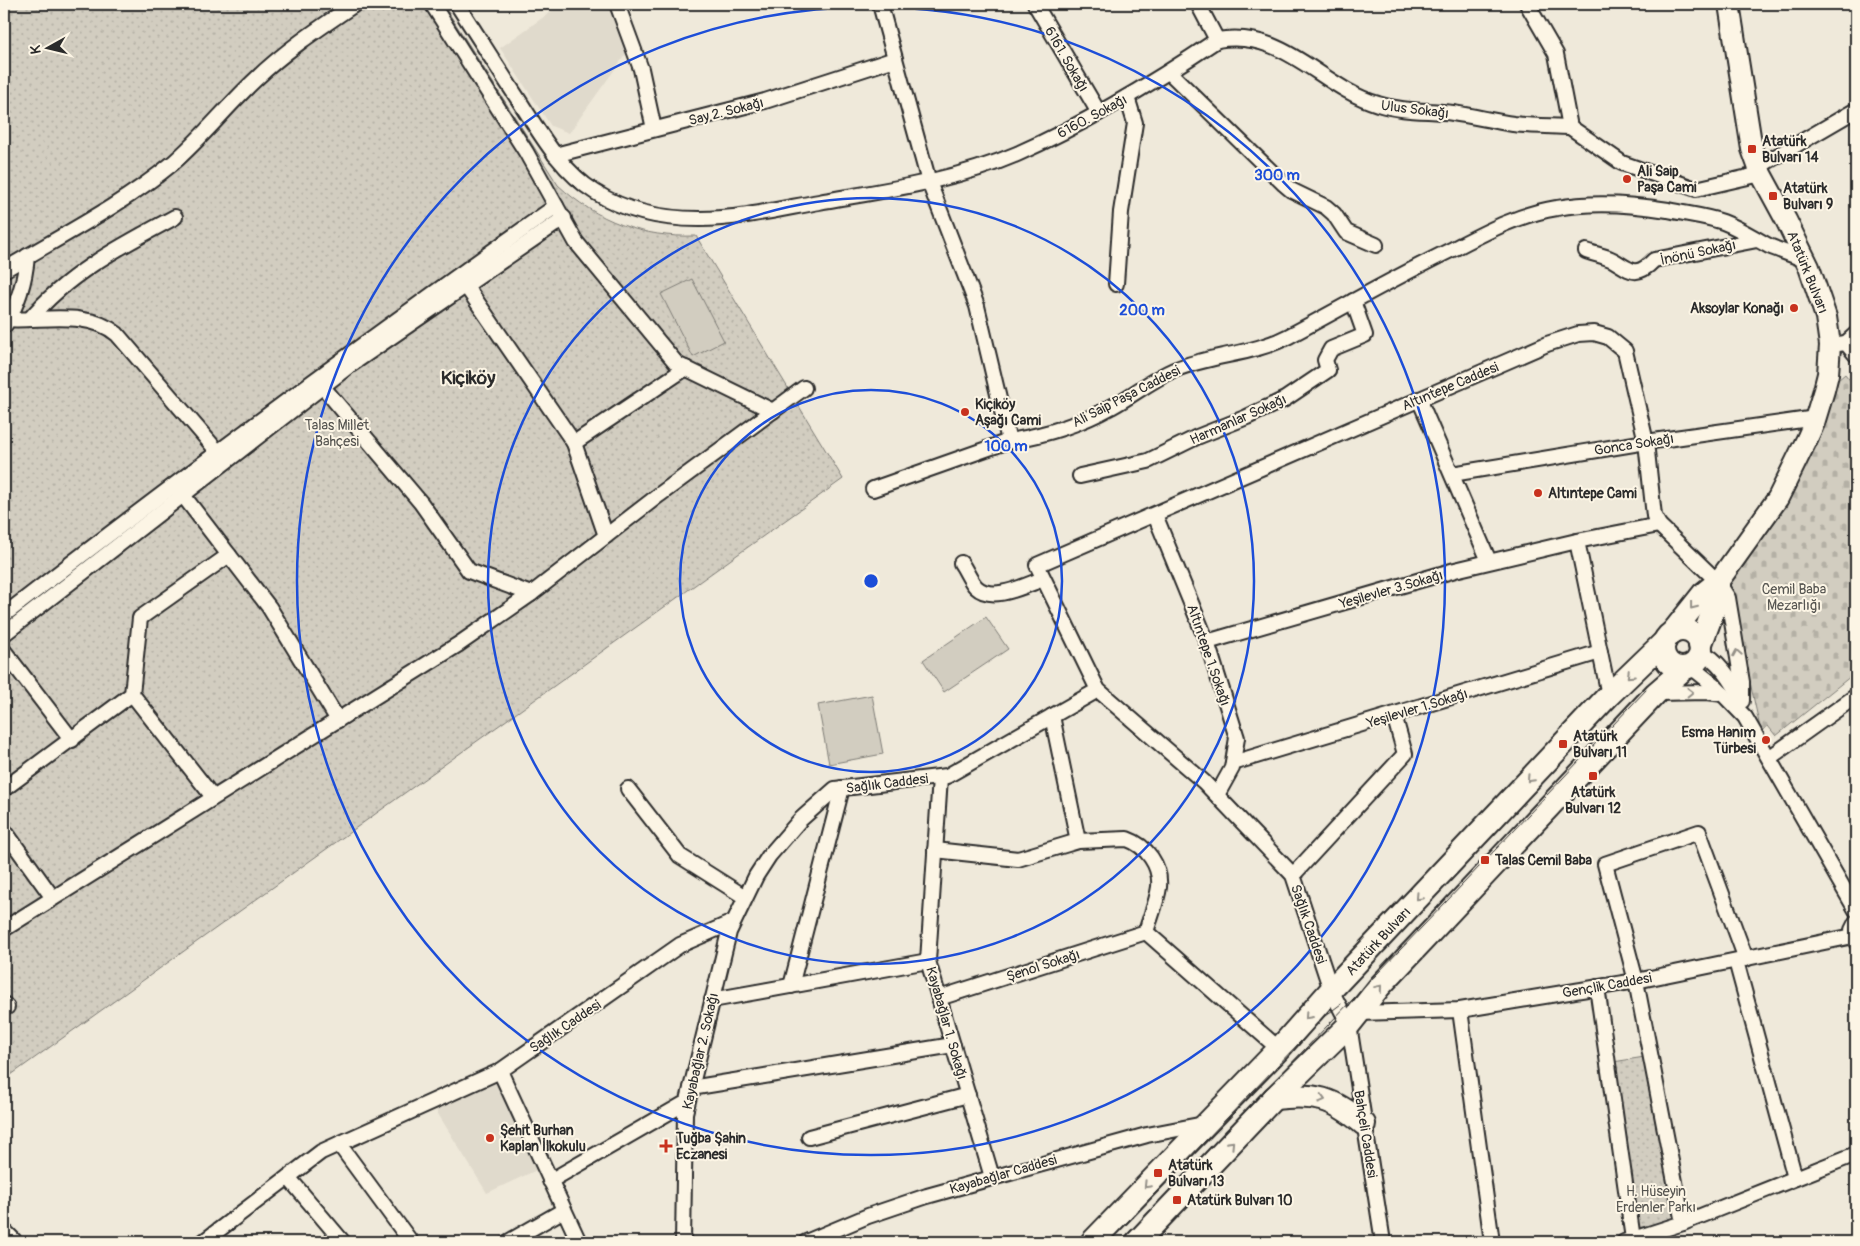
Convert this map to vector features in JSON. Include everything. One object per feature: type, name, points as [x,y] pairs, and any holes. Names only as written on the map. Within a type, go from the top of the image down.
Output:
[{"type":"main road","name":"Atatürk Bulvarı","points":[[1092,1242],[1278,1049],[1331,990],[1609,695],[1668,637],[1703,594],[1718,582],[1778,498],[1816,418],[1828,374],[1844,341],[1829,331],[1823,304],[1805,260],[1759,170],[1748,136],[1729,4]]},
{"type":"main road","name":"Atatürk Bulvarı","points":[[1137,1242],[1274,1098],[1354,1019],[1380,986],[1656,693],[1694,658],[1718,598],[1718,582]]},
{"type":"main road","points":[[1684,630],[1690,632],[1698,640],[1694,658],[1675,667],[1667,661],[1663,651],[1668,637],[1684,630]]},
{"type":"main road","points":[[1274,1098],[1298,1095],[1323,1098],[1345,1108],[1364,1124]]},
{"type":"main road","points":[[4,1236],[10,1242]]},
{"type":"street","points":[[4,270],[153,178],[189,149],[269,67],[295,46],[355,4]]},
{"type":"street","points":[[432,4],[526,152],[576,242],[677,364],[772,411]]},
{"type":"street","name":"6160. Sokağı","points":[[457,4],[555,155],[580,181],[606,199],[631,209],[681,218],[734,217],[924,183],[975,170],[1001,160],[1099,113],[1169,72],[1216,40]]},
{"type":"street","points":[[617,4],[641,69],[654,129]]},
{"type":"street","points":[[880,4],[895,58],[924,183],[977,306],[1009,441]]},
{"type":"street","name":"6161. Sokağı","points":[[1035,4],[1099,113]]},
{"type":"street","points":[[1198,4],[1216,40]]},
{"type":"street","points":[[1527,4],[1556,54],[1570,127],[1622,163],[1696,189],[1759,170],[1856,110]]},
{"type":"street","name":"Ulus Sokağı","points":[[1216,40],[1244,38],[1278,48],[1303,61],[1351,93],[1390,108],[1452,113],[1514,124],[1570,127]]},
{"type":"street","name":"Say 2. Sokağı","points":[[555,155],[765,101],[895,58]]},
{"type":"street","points":[[1169,72],[1291,190],[1326,207],[1337,218],[1346,232],[1376,246]]},
{"type":"street","points":[[1116,284],[1121,212],[1135,122],[1127,97]]},
{"type":"street","name":"Ali Saip Paşa Caddesi","points":[[873,489],[1009,441],[1034,437],[1073,425],[1111,407],[1146,384],[1173,370],[1207,358],[1248,351],[1276,342],[1413,268],[1504,223],[1538,212],[1556,208],[1610,204],[1660,209],[1723,222],[1757,240],[1805,260]]},
{"type":"street","points":[[4,615],[163,492],[393,321],[556,206]]},
{"type":"street","points":[[30,319],[55,292],[113,250],[175,217]]},
{"type":"street","points":[[4,634],[182,494],[350,366],[564,218]]},
{"type":"street","name":"İnönü Sokağı","points":[[1586,251],[1612,260],[1627,270],[1637,271],[1646,267],[1654,260],[1757,240]]},
{"type":"street","points":[[5,322],[22,289],[27,256]]},
{"type":"street","points":[[466,286],[574,443],[606,536]]},
{"type":"street","name":"Harmanlar Sokağı","points":[[1080,476],[1148,461],[1197,437],[1248,417],[1286,399],[1328,370],[1325,360],[1331,350],[1365,335],[1353,301]]},
{"type":"street","points":[[5,322],[30,319],[87,319],[111,328],[218,452]]},
{"type":"street","name":"Altıntepe Caddesi","points":[[1043,579],[1036,565],[1562,338],[1586,332],[1594,332],[1608,337],[1625,351],[1646,442],[1654,516],[1659,525]]},
{"type":"street","points":[[1844,341],[1856,355]]},
{"type":"street","points":[[574,443],[686,368]]},
{"type":"street","points":[[322,387],[421,503],[469,571],[531,594]]},
{"type":"street","points":[[4,929],[436,658],[531,594],[659,495],[804,388]]},
{"type":"street","points":[[1419,399],[1489,562]]},
{"type":"street","name":"Gonca Sokağı","points":[[1452,474],[1646,442],[1816,418]]},
{"type":"street","points":[[182,494],[269,607],[338,720]]},
{"type":"street","name":"Altıntepe 1.Sokağı","points":[[1155,515],[1207,642],[1237,738],[1233,763],[1228,778],[1217,795]]},
{"type":"street","points":[[1659,525],[1725,591],[1728,598],[1742,682],[1742,701],[1745,717]]},
{"type":"street","name":"Yeşilevler 3.Sokağı","points":[[1207,642],[1410,582],[1577,541],[1659,525]]},
{"type":"street","points":[[1577,541],[1609,695]]},
{"type":"street","points":[[213,797],[132,694],[140,618],[230,555]]},
{"type":"street","points":[[962,563],[975,586],[987,592],[1001,593],[1043,579],[1098,690]]},
{"type":"street","points":[[4,651],[72,740]]},
{"type":"street","name":"Yeşilevler 1.Sokağı","points":[[1233,763],[1600,652]]},
{"type":"street","points":[[1694,658],[1711,656],[1732,681],[1742,701]]},
{"type":"street","points":[[1694,658],[1723,694],[1745,717],[1856,910]]},
{"type":"street","name":"Sağlık Caddesi","points":[[203,1242],[321,1152],[500,1071],[680,945],[733,922],[756,876],[784,838],[817,804],[835,789],[947,776],[1098,690],[1204,782],[1293,875],[1331,990],[1354,1019]]},
{"type":"street","points":[[1656,693],[1707,692],[1723,694]]},
{"type":"street","points":[[4,790],[132,694]]},
{"type":"street","points":[[1770,758],[1856,696]]},
{"type":"street","points":[[1293,875],[1405,754],[1394,715]]},
{"type":"street","points":[[1052,716],[1078,841]]},
{"type":"street","name":"Kayabağlar 1. Sokağı","points":[[940,777],[928,961],[992,1177]]},
{"type":"street","points":[[791,986],[842,788]]},
{"type":"street","points":[[628,789],[680,856],[745,897]]},
{"type":"street","points":[[4,830],[53,898]]},
{"type":"street","points":[[1683,1223],[1636,981],[1605,864],[1699,832],[1741,960],[1794,1178]]},
{"type":"street","points":[[935,850],[1018,858],[1078,841],[1127,839],[1141,845],[1150,855],[1156,868],[1159,888],[1146,932],[1278,1049]]},
{"type":"street","name":"Kayabağlar 2. Sokağı","points":[[683,1242],[685,1113],[733,922]]},
{"type":"street","points":[[1854,939],[1852,930],[1856,922]]},
{"type":"street","name":"Şenol Sokağı","points":[[939,998],[1146,932]]},
{"type":"street","name":"Gençlik Caddesi","points":[[1354,1019],[1460,1010],[1636,981],[1854,939]]},
{"type":"street","points":[[712,1000],[928,961]]},
{"type":"street","points":[[1597,987],[1629,1241],[1667,1236],[1683,1223],[1856,1154]]},
{"type":"street","points":[[1460,1010],[1492,1242]]},
{"type":"street","name":"Bahçeli Caddesi","points":[[1354,1019],[1364,1124],[1383,1242]]},
{"type":"street","points":[[691,1088],[953,1045]]},
{"type":"street","points":[[500,1071],[579,1242]]},
{"type":"street","points":[[809,1138],[968,1095]]},
{"type":"street","points":[[550,1181],[687,1102]]},
{"type":"street","name":"Kayabağlar Caddesi","points":[[810,1242],[852,1222],[900,1204],[1147,1135],[1205,1124]]},
{"type":"street","points":[[339,1144],[411,1242]]},
{"type":"street","points":[[288,1177],[343,1242]]},
{"type":"street","points":[[508,1242],[564,1210]]},
{"type":"shaded area","points":[[562,4],[608,4],[633,44],[569,133],[551,126],[500,48]]},
{"type":"shaded area","name":"Şehit Burhan Kaplan İlkokulu","points":[[499,1077],[541,1168],[487,1193],[435,1109]]},
{"type":"green space","name":"Talas Millet Bahçesi","points":[[4,4],[443,4],[558,185],[573,198],[589,208],[622,225],[658,234],[696,236],[843,479],[4,1080]]},
{"type":"green space","points":[[692,279],[724,341],[693,357],[661,294]]},
{"type":"green space","name":"Cemil Baba Mezarlığı","points":[[1845,374],[1856,388],[1856,672],[1776,736],[1768,726],[1761,732],[1728,582],[1811,450],[1838,380]]},
{"type":"green space","points":[[986,617],[1008,649],[944,692],[923,660]]},
{"type":"green space","points":[[872,695],[883,754],[829,764],[818,705]]},
{"type":"green space","name":"H. Hüseyin Erdenler Parkı","points":[[1651,1056],[1682,1219],[1637,1228],[1613,1062]]},
{"type":"tram line","points":[[1120,1242],[1646,690]]},
{"type":"tram line","points":[[1108,1242],[1325,1016],[1341,1004]]},
{"type":"place","name":"Atatürk Bulvarı 14","points":[[1752,149]]},
{"type":"place","name":"Ali Saip Paşa Cami","points":[[1627,179]]},
{"type":"place","name":"Atatürk Bulvarı 9","points":[[1773,196]]},
{"type":"place","name":"Aksoylar Konağı","points":[[1794,308]]},
{"type":"place","name":"Kiçiköy Aşağı Cami","points":[[965,412]]},
{"type":"place","name":"Altıntepe Cami","points":[[1538,493]]},
{"type":"place","name":"Esma Hanım Türbesi","points":[[1766,740]]},
{"type":"place","name":"Atatürk Bulvarı 11","points":[[1563,744]]},
{"type":"place","name":"Atatürk Bulvarı 12","points":[[1593,776]]},
{"type":"place","name":"Talas Cemil Baba","points":[[1485,860]]},
{"type":"place","name":"Şehit Burhan Kaplan İlkokulu","points":[[490,1138]]},
{"type":"place","name":"Tuğba Şahin Eczanesi","points":[[666,1146]]},
{"type":"place","name":"Atatürk Bulvarı 13","points":[[1158,1173]]},
{"type":"place","name":"Atatürk Bulvarı 10","points":[[1177,1200]]},
{"type":"district","name":"Kiçiköy","points":[[468,377]]}]
